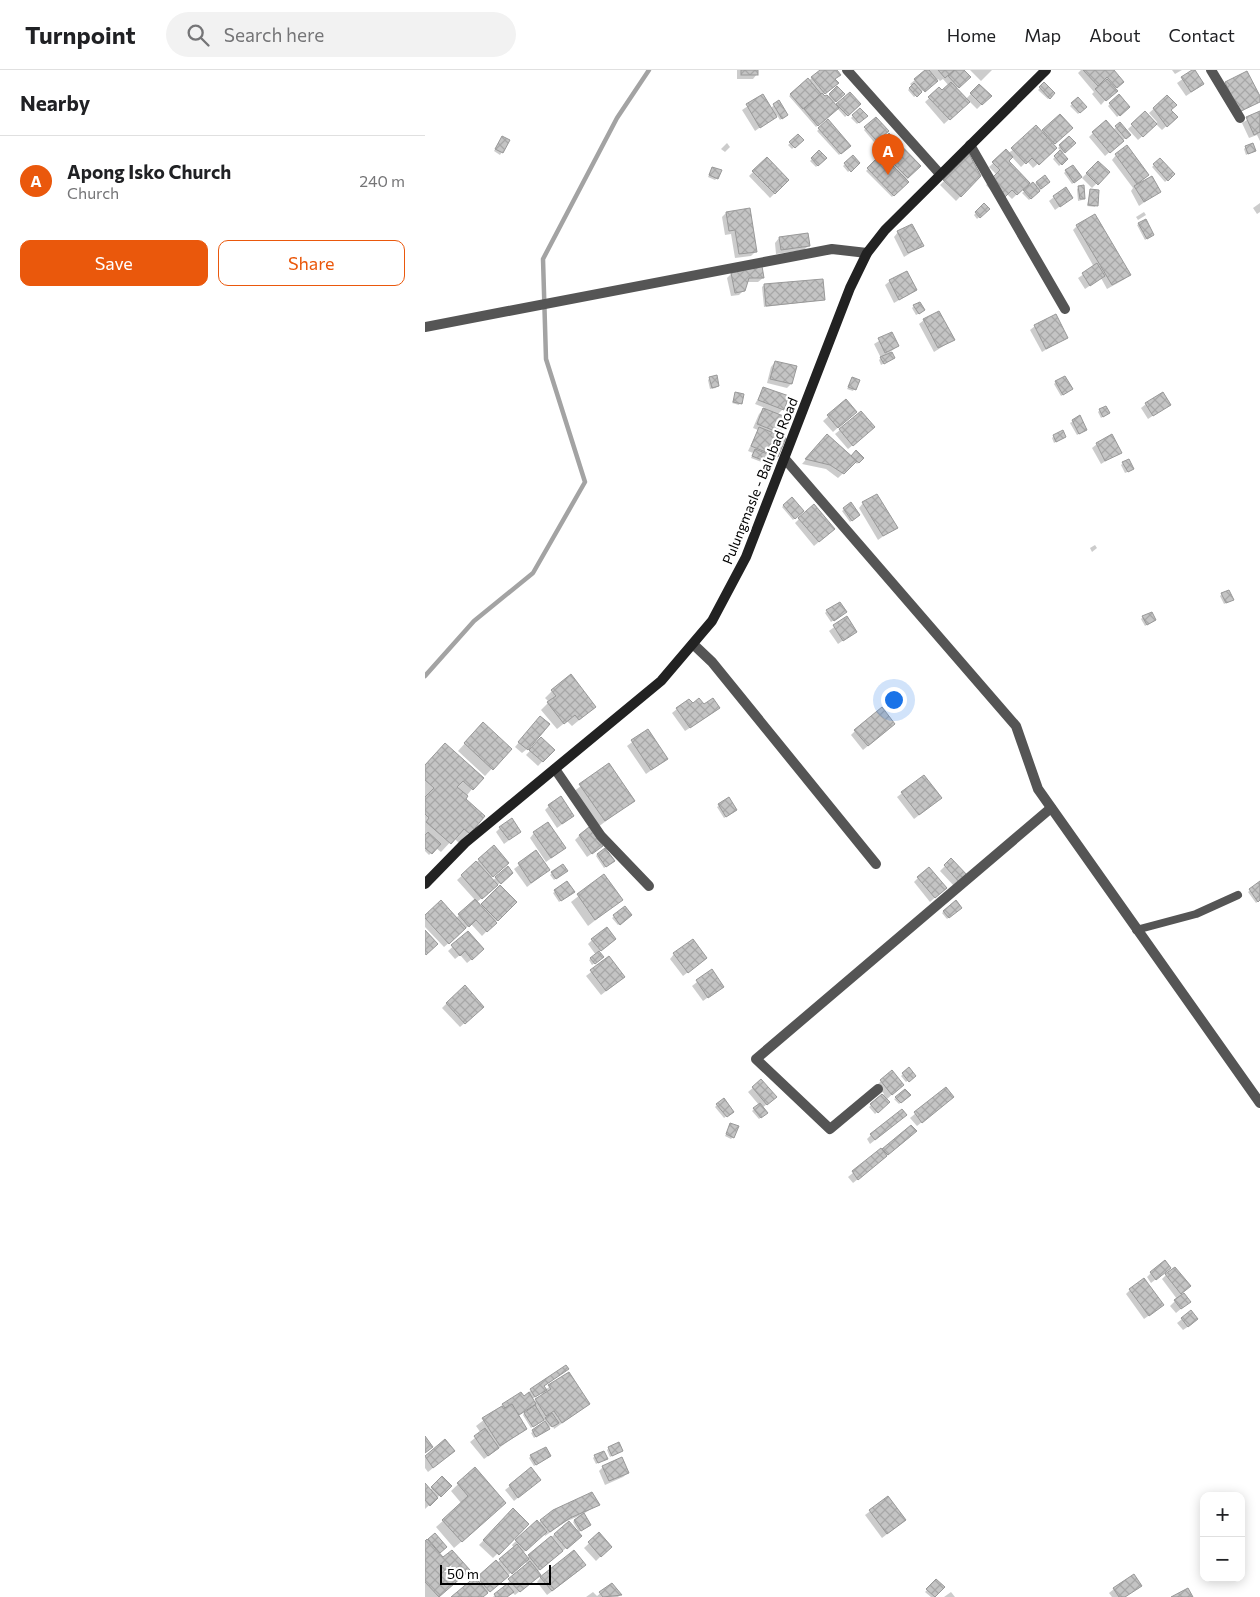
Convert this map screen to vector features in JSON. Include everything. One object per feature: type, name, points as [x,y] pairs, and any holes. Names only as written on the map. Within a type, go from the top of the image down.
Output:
[{"type":"street","points":[[847,70],[940,174]]},
{"type":"street","name":"Pulungmasle - Balubad Road","points":[[425,884],[465,843],[661,681],[713,621],[746,557],[850,288],[867,253],[885,230],[1045,70]]},
{"type":"street","points":[[1211,70],[1240,118]]},
{"type":"street","points":[[970,146],[1065,309]]},
{"type":"street","points":[[425,327],[832,248],[867,253]]},
{"type":"street","points":[[785,459],[1016,726],[1037,789],[1260,1103]]},
{"type":"street","points":[[693,644],[712,662],[876,864]]},
{"type":"street","points":[[555,769],[601,836],[649,886]]},
{"type":"street","points":[[878,1089],[831,1129],[756,1059],[1051,808]]},
{"type":"lane","points":[[1136,930],[1196,914],[1238,895]]},
{"type":"building","points":[[741,70],[758,70],[758,75],[741,75]]},
{"type":"building","points":[[820,70],[837,70],[841,75],[835,79],[839,83],[825,94],[811,77]]},
{"type":"building","points":[[925,70],[929,70],[938,81],[925,92],[914,79]]},
{"type":"building","points":[[938,70],[954,70],[945,78]]},
{"type":"building","points":[[955,70],[964,70],[971,77],[959,88],[948,76]]},
{"type":"building","points":[[1083,70],[1114,70],[1124,82],[1117,88],[1107,77],[1098,86]]},
{"type":"building","points":[[1195,70],[1204,84],[1191,92],[1181,77]]},
{"type":"building","points":[[1247,71],[1260,96],[1260,102],[1239,112],[1225,82]]},
{"type":"building","points":[[808,78],[821,94],[803,109],[790,94]]},
{"type":"building","points":[[1107,79],[1118,91],[1106,101],[1095,89]]},
{"type":"building","points":[[951,82],[970,102],[950,120],[928,97],[939,87],[942,90]]},
{"type":"building","points":[[1044,82],[1055,93],[1050,99],[1039,87]]},
{"type":"building","points":[[914,83],[922,92],[917,97],[909,88]]},
{"type":"building","points":[[979,84],[992,96],[982,105],[970,93]]},
{"type":"building","points":[[837,86],[845,94],[836,102],[829,94]]},
{"type":"building","points":[[850,92],[861,104],[848,116],[836,104]]},
{"type":"building","points":[[822,93],[825,96],[827,95],[839,108],[818,126],[804,109]]},
{"type":"building","points":[[763,94],[777,117],[760,128],[746,104]]},
{"type":"building","points":[[1119,94],[1130,107],[1120,116],[1109,103]]},
{"type":"building","points":[[1167,95],[1177,105],[1171,110],[1178,117],[1167,127],[1153,108]]},
{"type":"building","points":[[1078,97],[1087,107],[1080,113],[1071,103]]},
{"type":"building","points":[[779,100],[788,115],[782,119],[773,104]]},
{"type":"building","points":[[860,108],[868,116],[859,123],[852,115]]},
{"type":"building","points":[[1145,111],[1157,124],[1143,137],[1131,124]]},
{"type":"building","points":[[1260,111],[1260,132],[1254,135],[1246,117]]},
{"type":"building","points":[[1060,114],[1073,128],[1055,144],[1042,130]]},
{"type":"building","points":[[876,117],[889,131],[877,141],[864,127]]},
{"type":"building","points":[[828,119],[851,146],[841,154],[818,128]]},
{"type":"building","points":[[1106,120],[1124,141],[1110,153],[1092,132]]},
{"type":"building","points":[[1120,122],[1131,135],[1126,139],[1115,126]]},
{"type":"building","points":[[1036,125],[1057,148],[1039,165],[1032,158],[1026,164],[1011,148]]},
{"type":"building","points":[[889,133],[921,166],[908,178],[876,146]]},
{"type":"building","points":[[798,134],[804,140],[795,148],[789,142]]},
{"type":"building","points":[[502,136],[510,140],[503,153],[495,149]]},
{"type":"building","points":[[1069,136],[1076,143],[1065,153],[1059,145]]},
{"type":"building","points":[[1253,143],[1256,151],[1248,154],[1245,146]]},
{"type":"building","points":[[1127,145],[1149,175],[1137,184],[1115,154]]},
{"type":"building","points":[[1006,149],[1013,157],[1009,161],[1030,183],[1017,195],[1012,190],[1005,197],[990,180],[1000,170],[992,162]]},
{"type":"building","points":[[819,150],[827,158],[818,166],[811,158]]},
{"type":"building","points":[[1060,150],[1068,159],[1062,165],[1054,156]]},
{"type":"building","points":[[881,154],[909,182],[894,196],[867,168]]},
{"type":"building","points":[[969,154],[981,176],[961,197],[943,180]]},
{"type":"building","points":[[853,155],[860,163],[851,172],[844,163]]},
{"type":"building","points":[[767,157],[789,180],[775,194],[752,171]]},
{"type":"building","points":[[1160,158],[1175,174],[1168,181],[1153,164]]},
{"type":"building","points":[[1098,161],[1110,172],[1098,185],[1086,173]]},
{"type":"building","points":[[1073,165],[1082,177],[1074,183],[1065,170]]},
{"type":"building","points":[[712,167],[722,170],[718,179],[709,175]]},
{"type":"building","points":[[1045,175],[1050,182],[1041,189],[1036,182]]},
{"type":"building","points":[[1152,176],[1161,192],[1144,202],[1134,186]]},
{"type":"building","points":[[1033,182],[1040,191],[1031,199],[1023,190]]},
{"type":"building","points":[[1084,185],[1085,199],[1080,199],[1078,186]]},
{"type":"building","points":[[1066,187],[1073,198],[1060,207],[1053,196]]},
{"type":"building","points":[[1090,189],[1099,190],[1098,206],[1088,205]]},
{"type":"building","points":[[984,203],[990,209],[980,218],[975,212]]},
{"type":"building","points":[[750,208],[757,252],[739,254],[735,230],[729,231],[726,212]]},
{"type":"building","points":[[1095,214],[1131,275],[1112,285],[1076,225]]},
{"type":"building","points":[[1146,219],[1154,235],[1147,239],[1138,223]]},
{"type":"building","points":[[912,224],[924,246],[908,253],[897,231]]},
{"type":"building","points":[[808,233],[810,246],[781,250],[779,237]]},
{"type":"building","points":[[1097,263],[1105,276],[1090,286],[1082,273]]},
{"type":"building","points":[[762,266],[764,278],[749,278],[745,291],[735,293],[731,273]]},
{"type":"building","points":[[907,271],[917,290],[899,300],[889,280]]},
{"type":"building","points":[[823,279],[825,300],[766,306],[764,284]]},
{"type":"building","points":[[920,302],[925,310],[919,314],[913,305]]},
{"type":"building","points":[[939,311],[955,340],[938,348],[923,319]]},
{"type":"building","points":[[1056,314],[1068,338],[1046,349],[1034,325]]},
{"type":"building","points":[[892,332],[899,346],[885,353],[878,338]]},
{"type":"building","points":[[892,352],[895,358],[884,364],[880,357]]},
{"type":"building","points":[[775,361],[797,366],[792,384],[770,379]]},
{"type":"building","points":[[717,375],[719,386],[712,388],[709,377]]},
{"type":"building","points":[[1065,376],[1073,389],[1063,395],[1055,381]]},
{"type":"building","points":[[852,377],[860,380],[856,390],[848,387]]},
{"type":"building","points":[[763,387],[789,396],[784,410],[758,400]]},
{"type":"building","points":[[735,392],[744,394],[742,404],[733,402]]},
{"type":"building","points":[[1163,392],[1171,405],[1153,416],[1145,403]]},
{"type":"building","points":[[846,399],[857,412],[838,428],[827,415]]},
{"type":"building","points":[[1106,406],[1110,413],[1103,417],[1099,409]]},
{"type":"building","points":[[763,408],[786,417],[780,433],[757,424]]},
{"type":"building","points":[[861,411],[875,427],[853,446],[839,429]]},
{"type":"building","points":[[1080,415],[1087,430],[1079,434],[1072,420]]},
{"type":"building","points":[[759,427],[786,438],[778,457],[751,446]]},
{"type":"building","points":[[1063,430],[1066,437],[1056,442],[1053,435]]},
{"type":"building","points":[[827,434],[857,461],[844,474],[830,465],[805,459]]},
{"type":"building","points":[[1112,434],[1122,453],[1105,461],[1096,443]]},
{"type":"building","points":[[755,449],[770,455],[767,462],[752,456]]},
{"type":"building","points":[[856,450],[864,458],[859,463],[851,456]]},
{"type":"building","points":[[1129,459],[1134,469],[1128,472],[1122,462]]},
{"type":"building","points":[[877,494],[898,528],[883,536],[862,502]]},
{"type":"building","points":[[792,497],[804,511],[795,519],[783,505]]},
{"type":"building","points":[[851,502],[860,515],[852,521],[843,508]]},
{"type":"building","points":[[814,504],[835,529],[819,542],[798,518]]},
{"type":"building","points":[[1229,590],[1234,600],[1226,603],[1221,593]]},
{"type":"building","points":[[840,602],[847,612],[834,621],[826,610]]},
{"type":"building","points":[[1152,612],[1156,620],[1147,625],[1142,616]]},
{"type":"building","points":[[847,616],[857,632],[843,641],[833,625]]},
{"type":"building","points":[[571,674],[596,707],[579,720],[575,715],[564,724],[547,702],[556,696],[551,690]]},
{"type":"building","points":[[699,698],[704,704],[713,698],[720,708],[690,728],[676,708],[689,699],[693,703]]},
{"type":"building","points":[[882,707],[895,724],[868,746],[854,730]]},
{"type":"building","points":[[540,716],[550,724],[528,750],[518,742]]},
{"type":"building","points":[[483,722],[512,749],[493,770],[464,743]]},
{"type":"building","points":[[648,729],[668,759],[651,770],[631,740]]},
{"type":"building","points":[[541,737],[555,750],[543,762],[529,750]]},
{"type":"building","points":[[445,743],[484,778],[473,790],[463,781],[457,787],[468,796],[466,799],[485,816],[470,834],[464,829],[451,844],[426,822],[429,818],[425,814],[425,797],[434,788],[425,780],[425,765]]},
{"type":"building","points":[[609,763],[635,801],[605,821],[579,784]]},
{"type":"building","points":[[924,775],[942,798],[919,815],[901,792]]},
{"type":"building","points":[[561,796],[574,816],[562,824],[548,805]]},
{"type":"building","points":[[729,797],[737,810],[726,817],[718,804]]},
{"type":"building","points":[[512,818],[521,832],[509,840],[499,827]]},
{"type":"building","points":[[548,822],[566,848],[551,858],[533,832]]},
{"type":"building","points":[[589,827],[603,846],[592,854],[579,835]]},
{"type":"building","points":[[428,832],[441,844],[432,854],[425,848],[425,835]]},
{"type":"building","points":[[494,845],[509,863],[493,877],[478,859]]},
{"type":"building","points":[[605,848],[615,861],[606,867],[597,854]]},
{"type":"building","points":[[536,850],[550,870],[531,883],[518,863]]},
{"type":"building","points":[[951,858],[968,876],[960,883],[944,865]]},
{"type":"building","points":[[476,861],[498,885],[482,899],[461,875]]},
{"type":"building","points":[[563,864],[568,871],[556,879],[551,872]]},
{"type":"building","points":[[508,866],[513,873],[501,884],[495,877]]},
{"type":"building","points":[[929,867],[947,888],[935,898],[917,877]]},
{"type":"building","points":[[604,874],[623,900],[595,920],[577,894]]},
{"type":"building","points":[[567,881],[575,892],[561,901],[554,890]]},
{"type":"building","points":[[1260,881],[1260,900],[1258,902],[1249,889]]},
{"type":"building","points":[[500,885],[517,902],[498,921],[481,904]]},
{"type":"building","points":[[475,899],[497,923],[487,932],[476,920],[469,927],[458,914]]},
{"type":"building","points":[[441,900],[466,928],[449,944],[425,918],[425,915]]},
{"type":"building","points":[[956,900],[962,908],[949,918],[943,911]]},
{"type":"building","points":[[625,906],[632,915],[620,925],[613,915]]},
{"type":"building","points":[[607,927],[616,939],[601,951],[591,939]]},
{"type":"building","points":[[425,930],[438,944],[426,955],[425,953]]},
{"type":"building","points":[[468,931],[484,949],[472,960],[465,951],[460,956],[451,945]]},
{"type":"building","points":[[693,939],[707,958],[688,973],[673,953]]},
{"type":"building","points":[[599,951],[604,957],[595,964],[590,958]]},
{"type":"building","points":[[609,956],[625,977],[606,991],[590,970]]},
{"type":"building","points":[[712,969],[724,987],[708,998],[696,980]]},
{"type":"building","points":[[465,985],[484,1007],[465,1024],[446,1003]]},
{"type":"building","points":[[909,1067],[916,1076],[909,1082],[902,1073]]},
{"type":"building","points":[[892,1070],[904,1085],[892,1095],[880,1080]]},
{"type":"building","points":[[761,1079],[777,1097],[767,1105],[752,1087]]},
{"type":"building","points":[[946,1087],[954,1097],[922,1123],[914,1112]]},
{"type":"building","points":[[905,1089],[911,1095],[901,1103],[895,1097]]},
{"type":"building","points":[[882,1094],[890,1102],[878,1113],[870,1104]]},
{"type":"building","points":[[724,1098],[734,1112],[727,1117],[716,1104]]},
{"type":"building","points":[[760,1103],[768,1113],[761,1118],[753,1108]]},
{"type":"building","points":[[902,1109],[907,1115],[875,1140],[870,1134]]},
{"type":"building","points":[[730,1123],[739,1126],[734,1138],[726,1134]]},
{"type":"building","points":[[911,1125],[917,1131],[888,1155],[882,1149]]},
{"type":"building","points":[[881,1148],[887,1156],[858,1180],[852,1171]]},
{"type":"building","points":[[1165,1260],[1171,1268],[1156,1280],[1150,1272]]},
{"type":"building","points":[[1175,1267],[1191,1286],[1181,1294],[1165,1274]]},
{"type":"building","points":[[1144,1278],[1164,1305],[1149,1316],[1129,1289]]},
{"type":"building","points":[[1184,1293],[1191,1302],[1181,1309],[1174,1300]]},
{"type":"building","points":[[1191,1310],[1198,1319],[1188,1327],[1181,1318]]},
{"type":"building","points":[[566,1365],[569,1369],[544,1386],[547,1390],[535,1397],[530,1389]]},
{"type":"building","points":[[569,1372],[590,1404],[562,1423],[554,1411],[546,1416],[535,1399],[551,1389],[548,1385]]},
{"type":"building","points":[[521,1392],[524,1396],[529,1392],[536,1404],[519,1415],[511,1404],[505,1408],[502,1404]]},
{"type":"building","points":[[512,1404],[527,1429],[500,1446],[482,1418],[502,1406],[504,1409]]},
{"type":"building","points":[[535,1405],[544,1420],[533,1427],[524,1413]]},
{"type":"building","points":[[552,1413],[559,1423],[552,1427],[545,1418]]},
{"type":"building","points":[[545,1421],[550,1429],[536,1437],[532,1430]]},
{"type":"building","points":[[485,1428],[499,1448],[488,1456],[474,1436]]},
{"type":"building","points":[[425,1436],[433,1447],[425,1453]]},
{"type":"building","points":[[445,1439],[455,1451],[433,1468],[425,1456]]},
{"type":"building","points":[[619,1442],[623,1451],[612,1456],[608,1447]]},
{"type":"building","points":[[546,1447],[551,1456],[536,1465],[530,1455]]},
{"type":"building","points":[[604,1451],[608,1459],[598,1463],[594,1455]]},
{"type":"building","points":[[622,1457],[629,1473],[609,1481],[602,1466]]},
{"type":"building","points":[[475,1467],[506,1503],[462,1542],[442,1520],[468,1496],[457,1483]]},
{"type":"building","points":[[531,1467],[541,1480],[518,1498],[509,1485]]},
{"type":"building","points":[[442,1476],[452,1486],[441,1497],[431,1487]]},
{"type":"building","points":[[425,1483],[438,1498],[430,1506],[425,1500]]},
{"type":"building","points":[[592,1492],[600,1505],[570,1518],[550,1532],[540,1520],[553,1510]]},
{"type":"building","points":[[888,1496],[906,1520],[887,1534],[869,1510]]},
{"type":"building","points":[[513,1508],[529,1524],[499,1555],[483,1540]]},
{"type":"building","points":[[584,1513],[591,1525],[581,1531],[574,1520]]},
{"type":"building","points":[[537,1520],[547,1532],[526,1551],[515,1540]]},
{"type":"building","points":[[569,1521],[582,1536],[567,1549],[554,1534]]},
{"type":"building","points":[[599,1532],[612,1547],[601,1557],[588,1542]]},
{"type":"building","points":[[435,1533],[447,1547],[440,1553],[428,1539]]},
{"type":"building","points":[[551,1536],[563,1551],[540,1570],[528,1555]]},
{"type":"building","points":[[427,1539],[443,1557],[452,1550],[470,1570],[439,1597],[425,1582],[425,1541]]},
{"type":"building","points":[[517,1544],[529,1559],[512,1574],[499,1559]]},
{"type":"building","points":[[574,1550],[586,1565],[552,1591],[540,1577]]},
{"type":"building","points":[[496,1560],[509,1576],[490,1592],[477,1577]]},
{"type":"building","points":[[530,1561],[541,1575],[520,1592],[508,1579]]},
{"type":"building","points":[[1134,1574],[1142,1586],[1125,1597],[1119,1597],[1113,1588]]},
{"type":"building","points":[[475,1577],[488,1593],[483,1597],[451,1597]]},
{"type":"building","points":[[936,1579],[945,1587],[935,1597],[926,1589]]},
{"type":"building","points":[[612,1583],[622,1595],[603,1597],[599,1592]]},
{"type":"building","points":[[507,1584],[514,1592],[507,1597],[496,1597],[494,1594]]},
{"type":"building","points":[[1188,1588],[1193,1597],[1171,1597]]},
{"type":"waterway","points":[[425,676],[474,621],[533,573],[585,482],[546,359],[543,259],[617,118],[649,70]]},
{"type":"place","name":"Apong Isko Church","points":[[888,175]]}]
